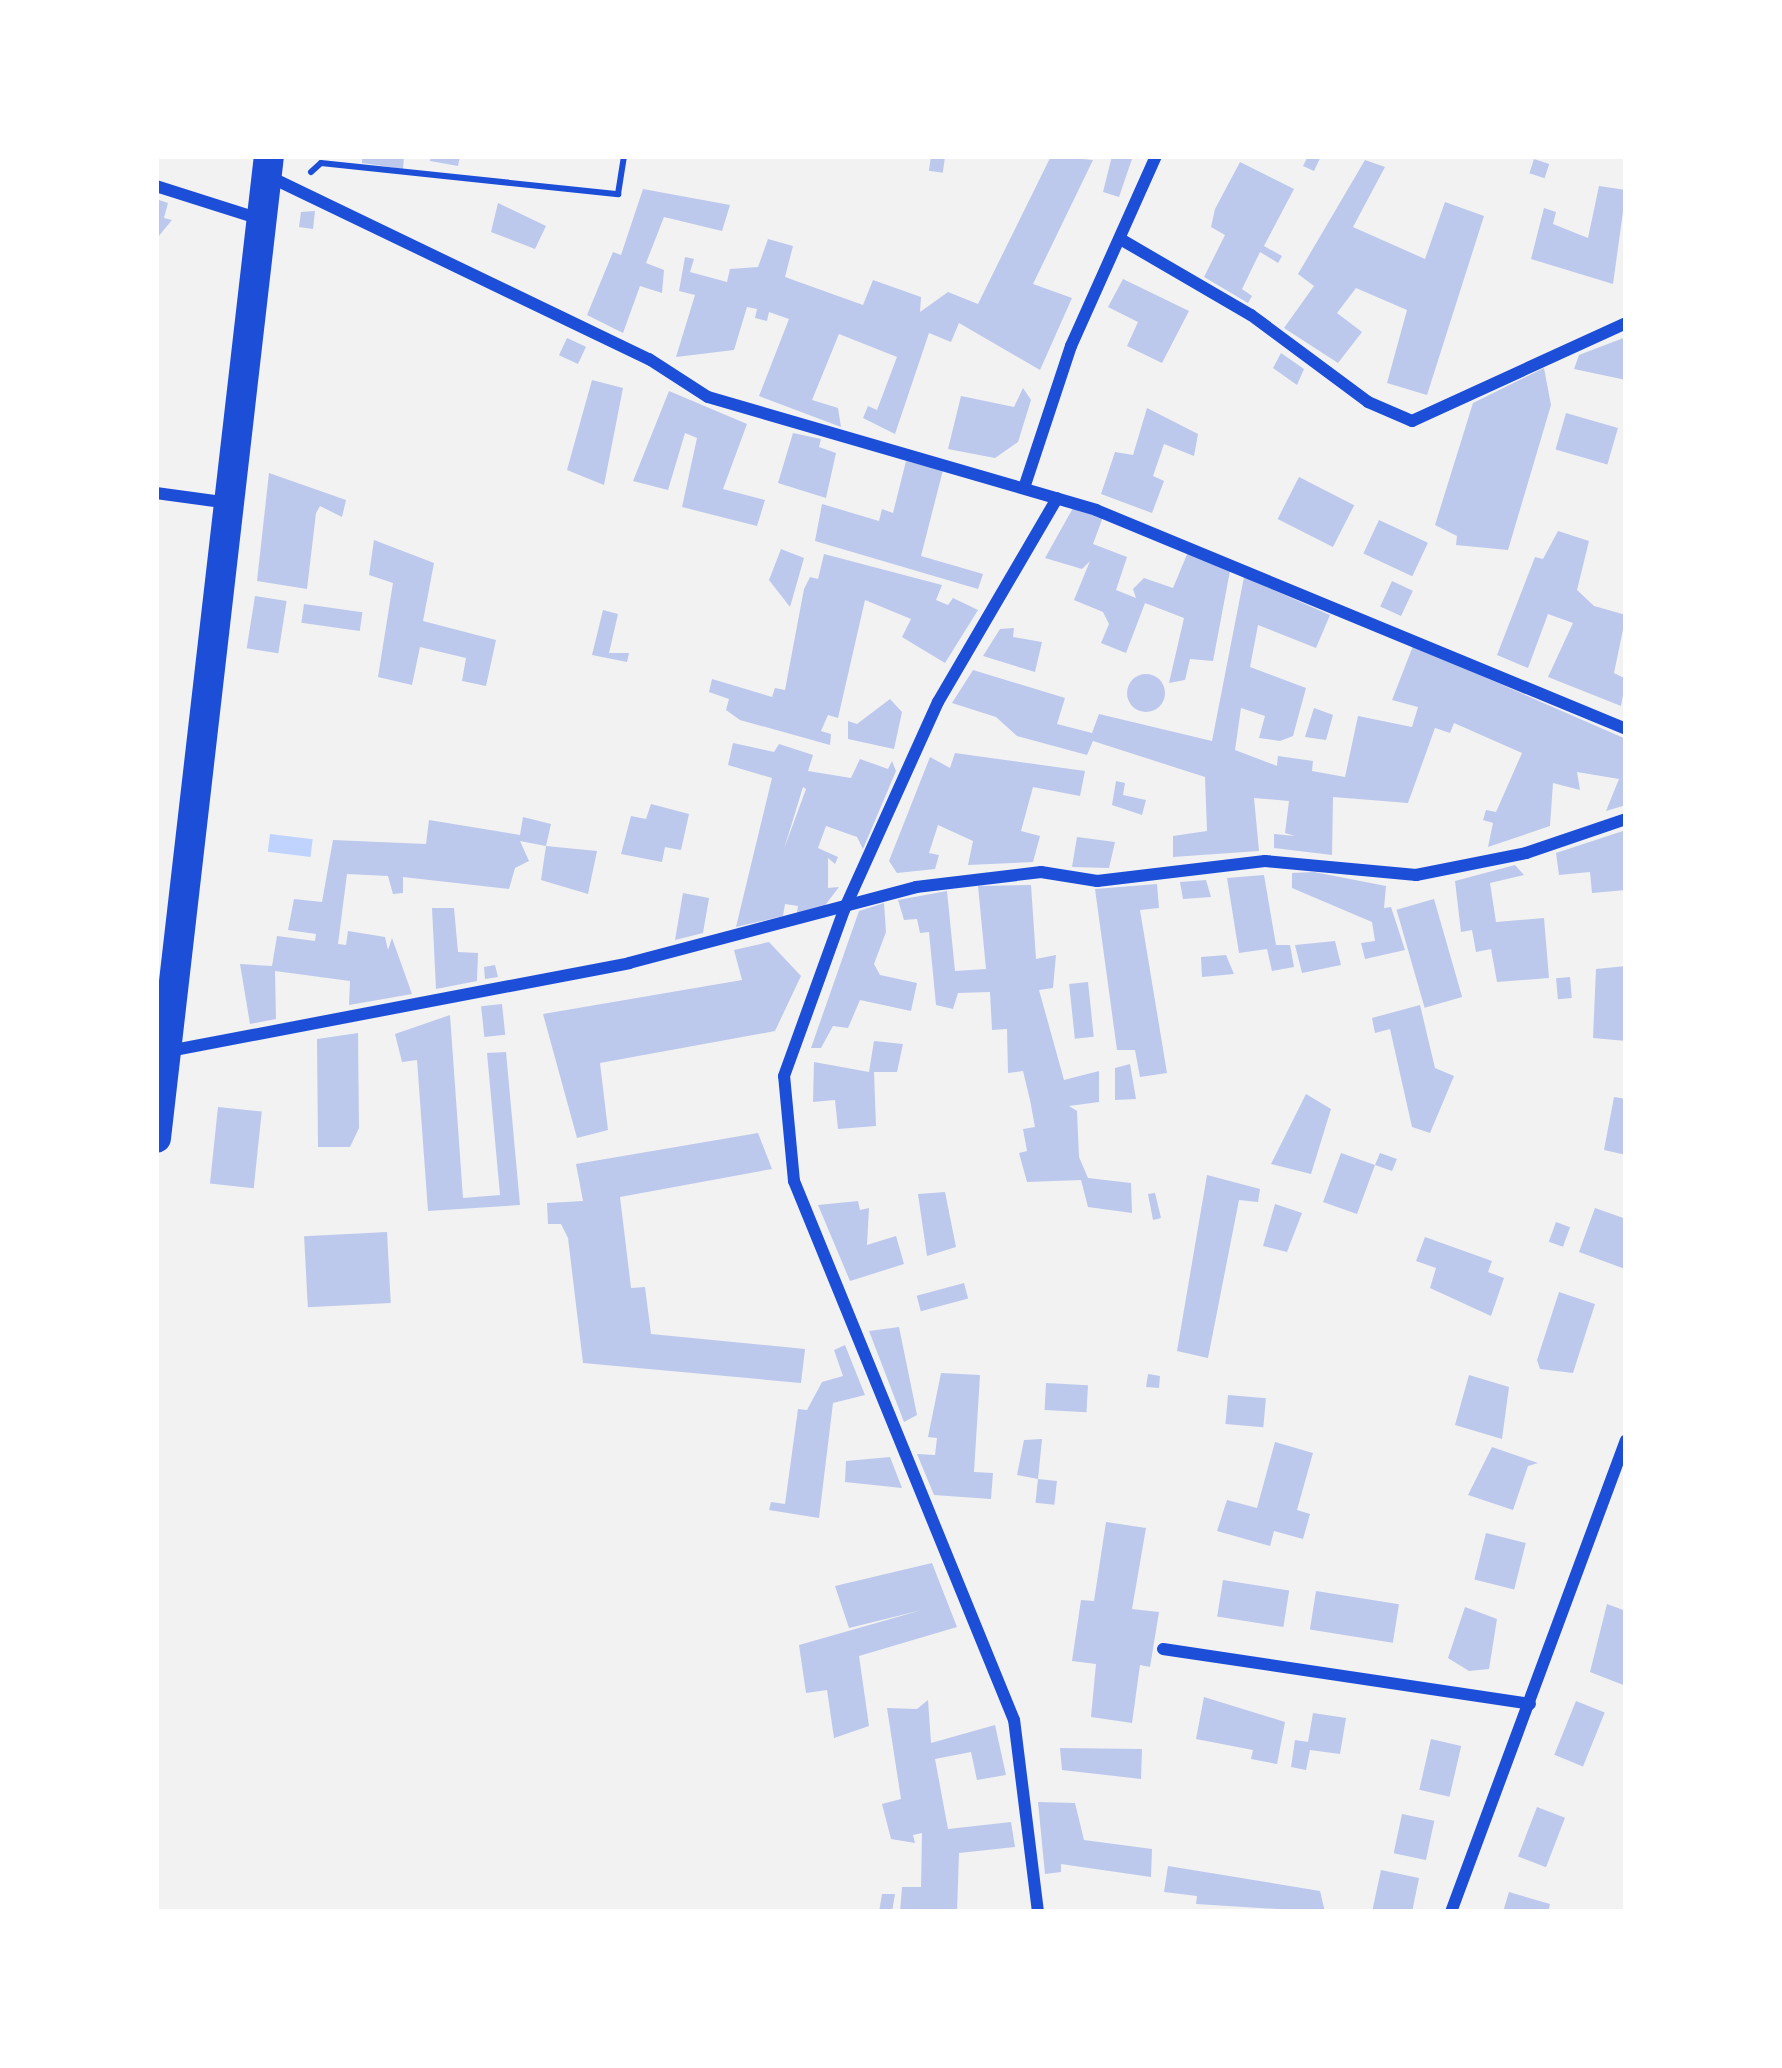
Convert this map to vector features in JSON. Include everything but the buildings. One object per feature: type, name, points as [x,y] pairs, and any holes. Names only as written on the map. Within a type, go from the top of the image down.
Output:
[{"type":"main road","points":[[156,1138],[161,1052],[268,166]]},
{"type":"street","points":[[1024,488],[1058,380],[1156,156]]},
{"type":"street","points":[[268,166],[649,359],[708,397],[1057,498],[1626,729]]},
{"type":"street","points":[[156,186],[264,220]]},
{"type":"street","points":[[1122,240],[1251,316],[1368,402],[1412,421],[1626,323]]},
{"type":"street","points":[[156,493],[230,503]]},
{"type":"street","points":[[1038,1912],[1014,1720],[794,1181],[784,1076],[844,910],[938,702],[1057,498]]},
{"type":"street","points":[[161,1052],[608,968],[844,910],[916,887],[1041,872],[1097,881],[1265,861],[1415,875],[1526,853],[1626,819]]},
{"type":"street","points":[[1451,1912],[1626,1440]]},
{"type":"street","points":[[1163,1649],[1530,1704]]},
{"type":"path","points":[[298,184],[321,164],[618,194],[624,156]]},
{"type":"water","points":[[270,834],[313,839],[310,857],[268,852]]}]
